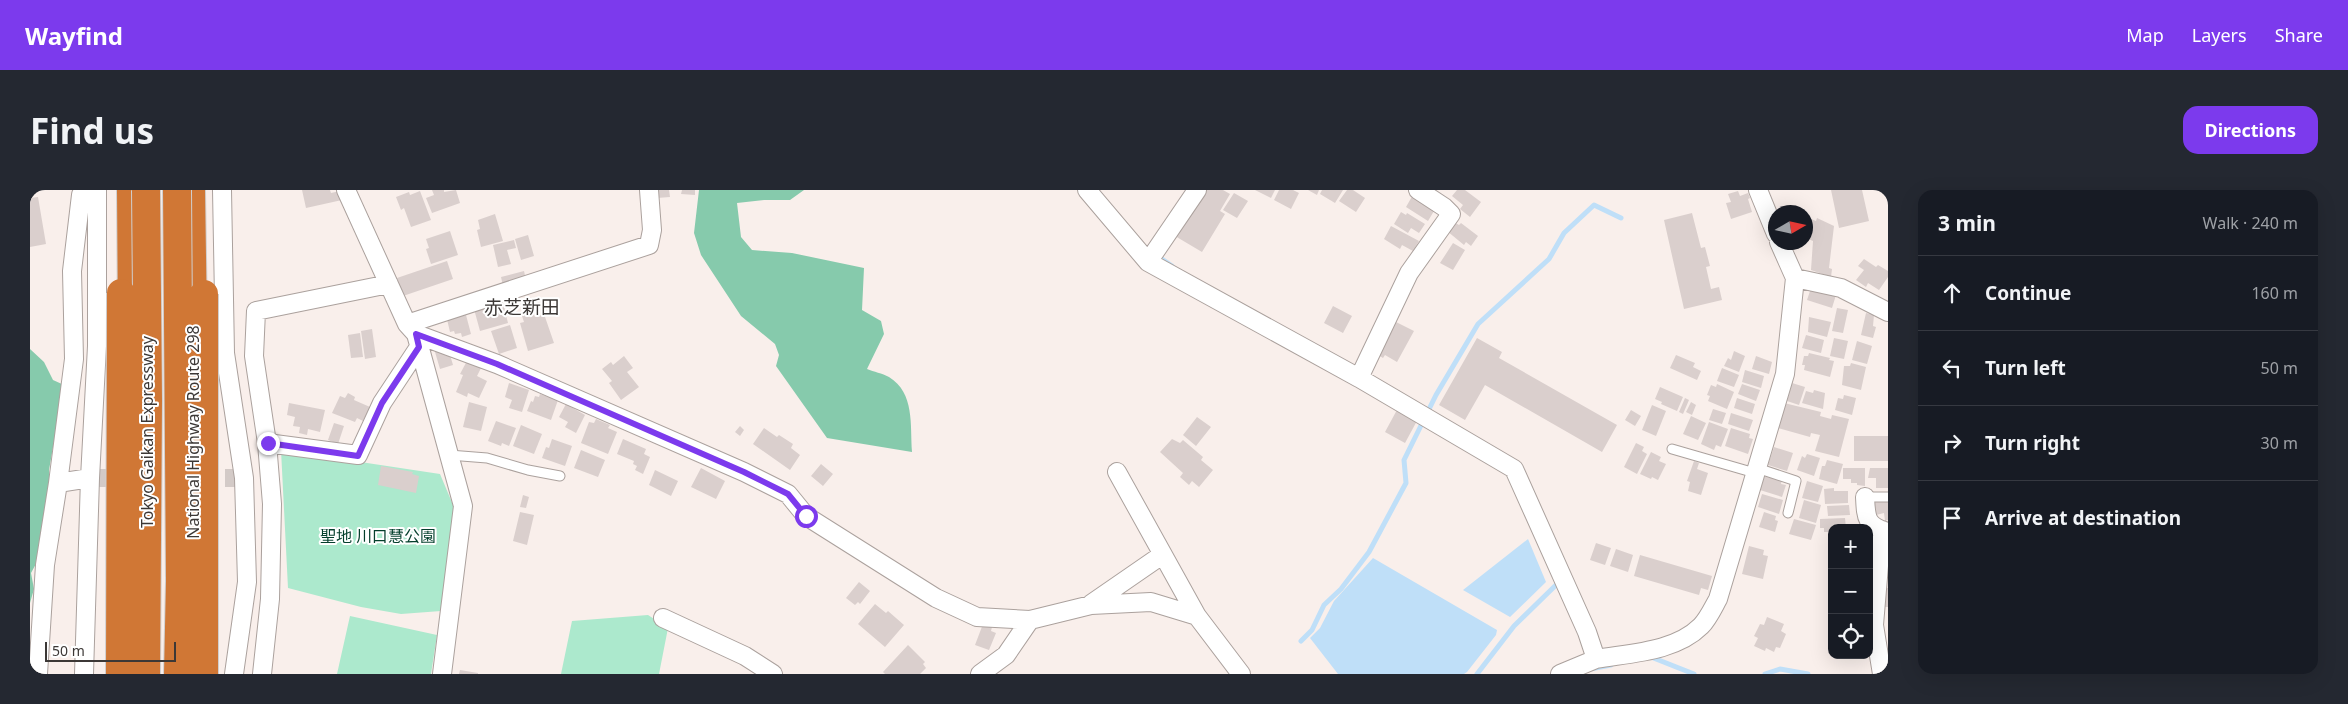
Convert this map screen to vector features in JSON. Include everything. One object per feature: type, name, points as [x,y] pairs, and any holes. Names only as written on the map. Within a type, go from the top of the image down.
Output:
[{"type":"highway","points":[[105,190],[121,293],[120,674]]},
{"type":"highway","points":[[130,190],[133,437],[130,674]]},
{"type":"highway","name":"Tokyo Gaikan Expressway","points":[[146,190],[148,401],[146,674]]},
{"type":"highway","name":"Tokyo Gaikan Expressway","points":[[177,190],[180,571],[178,674]]},
{"type":"highway","name":"National Highway Route 298","points":[[191,190],[193,674]]},
{"type":"highway","points":[[204,190],[204,674]]},
{"type":"street","points":[[38,674],[46,565],[74,359],[72,271],[81,195],[105,190],[90,478],[84,674]]},
{"type":"street","points":[[222,190],[225,353],[244,478],[246,582],[234,674]]},
{"type":"street","points":[[346,190],[414,335],[463,506],[442,674]]},
{"type":"street","points":[[268,443],[358,456],[414,335],[649,245],[652,230],[649,190]]},
{"type":"street","points":[[1088,190],[1148,262],[1359,378],[1514,469],[1587,632],[1596,659]]},
{"type":"street","points":[[1148,262],[1197,190]]},
{"type":"street","points":[[1359,378],[1409,273],[1451,214],[1444,207],[1418,190]]},
{"type":"street","points":[[1758,190],[1768,214]]},
{"type":"street","points":[[1560,674],[1596,659],[1654,650],[1684,638],[1702,625],[1718,600],[1785,374],[1795,278],[1783,250]]},
{"type":"street","points":[[1795,278],[1841,288],[1888,312]]},
{"type":"street","points":[[262,674],[270,599],[272,504],[268,443],[254,356],[256,312],[389,284]]},
{"type":"street","points":[[414,335],[497,364],[744,472],[788,494],[806,516],[944,602],[977,617],[1030,620],[1091,605],[1151,602],[1197,616]]},
{"type":"street","points":[[1117,472],[1197,616],[1241,674]]},
{"type":"street","points":[[244,478],[270,476]]},
{"type":"street","points":[[58,483],[90,478]]},
{"type":"street","points":[[1865,497],[1866,517],[1874,527],[1885,531],[1874,625],[1882,674]]},
{"type":"street","points":[[1091,605],[1162,555]]},
{"type":"street","points":[[664,618],[745,656],[773,674]]},
{"type":"street","points":[[980,674],[1006,655],[1030,620]]},
{"type":"lane","points":[[1672,449],[1796,481],[1788,513]]},
{"type":"lane","points":[[448,455],[487,458],[528,470],[560,476]]},
{"type":"lane","points":[[1865,497],[1888,497]]},
{"type":"green space","points":[[699,190],[804,190],[790,200],[737,203],[741,237],[752,250],[792,253],[864,268],[862,310],[881,321],[884,334],[867,369],[889,377],[903,392],[910,410],[912,452],[827,438],[776,366],[779,355],[775,344],[741,316],[701,255],[694,233]]},
{"type":"green space","points":[[30,349],[44,362],[53,380],[64,385],[49,470],[51,491],[37,562],[31,573],[34,589],[30,603]]},
{"type":"green space","name":"聖地 川口慧公園","points":[[281,450],[440,474],[456,512],[441,611],[401,614],[361,607],[288,588]]},
{"type":"green space","points":[[648,615],[668,628],[659,674],[561,674],[572,621]]},
{"type":"green space","points":[[350,616],[437,635],[431,674],[337,674]]},
{"type":"water","points":[[1528,539],[1546,582],[1510,617],[1463,590]]},
{"type":"water","points":[[1373,558],[1497,630],[1496,635],[1467,672],[1464,674],[1338,674],[1310,638],[1320,628],[1334,601]]},
{"type":"building","points":[[302,190],[330,190],[331,193],[340,191],[342,200],[306,208]]},
{"type":"building","points":[[432,190],[444,190],[444,192],[456,190],[460,203],[432,213],[426,198],[434,195]]},
{"type":"building","points":[[656,190],[669,190],[670,197],[657,198]]},
{"type":"building","points":[[682,190],[695,190],[695,195],[681,194]]},
{"type":"building","points":[[1203,190],[1223,190],[1230,194],[1220,211],[1225,214],[1202,252],[1175,236]]},
{"type":"building","points":[[1255,190],[1275,190],[1271,198]]},
{"type":"building","points":[[1279,190],[1293,190],[1299,193],[1291,209],[1274,200]]},
{"type":"building","points":[[1308,190],[1319,190],[1317,195]]},
{"type":"building","points":[[1322,190],[1343,190],[1335,203],[1320,194]]},
{"type":"building","points":[[1347,190],[1353,190],[1365,198],[1356,212],[1339,201]]},
{"type":"building","points":[[1457,190],[1465,190],[1481,202],[1470,217],[1460,209],[1463,205],[1452,196]]},
{"type":"building","points":[[1831,190],[1862,190],[1869,221],[1839,228]]},
{"type":"building","points":[[420,191],[431,220],[411,227],[404,208],[401,210],[396,197],[409,192],[410,195]]},
{"type":"building","points":[[1738,191],[1740,196],[1748,193],[1752,212],[1731,219],[1726,203],[1731,202],[1728,194]]},
{"type":"building","points":[[1234,193],[1248,201],[1237,218],[1223,210]]},
{"type":"building","points":[[1414,193],[1433,207],[1431,209],[1434,211],[1428,221],[1406,207]]},
{"type":"building","points":[[38,197],[46,244],[30,247],[30,198]]},
{"type":"building","points":[[1401,212],[1406,215],[1407,213],[1425,224],[1419,233],[1411,228],[1408,233],[1394,224]]},
{"type":"building","points":[[1692,213],[1701,248],[1705,247],[1710,266],[1706,267],[1711,289],[1719,287],[1722,300],[1684,309],[1664,220]]},
{"type":"building","points":[[495,214],[503,241],[481,247],[477,230],[480,229],[478,220]]},
{"type":"building","points":[[1817,218],[1834,226],[1829,268],[1832,269],[1831,277],[1811,270],[1813,220],[1816,221]]},
{"type":"building","points":[[1454,222],[1459,225],[1461,223],[1478,236],[1471,246],[1466,242],[1464,245],[1447,231]]},
{"type":"building","points":[[1391,226],[1419,241],[1413,251],[1402,245],[1400,249],[1384,239]]},
{"type":"building","points":[[450,231],[458,255],[431,264],[426,249],[429,248],[426,239]]},
{"type":"building","points":[[528,235],[534,256],[521,260],[515,239]]},
{"type":"building","points":[[514,240],[516,248],[507,250],[511,264],[498,267],[493,245]]},
{"type":"building","points":[[1453,243],[1465,250],[1453,270],[1440,263]]},
{"type":"building","points":[[1864,259],[1876,267],[1878,265],[1888,271],[1888,277],[1879,290],[1868,283],[1866,287],[1856,280],[1864,270],[1858,266]]},
{"type":"building","points":[[447,261],[453,279],[403,296],[397,278]]},
{"type":"building","points":[[524,271],[526,280],[503,286],[501,277]]},
{"type":"building","points":[[1812,285],[1836,295],[1832,308],[1807,300]]},
{"type":"building","points":[[502,299],[508,323],[480,331],[474,309]]},
{"type":"building","points":[[1333,306],[1352,316],[1343,333],[1324,323]]},
{"type":"building","points":[[1837,308],[1848,310],[1843,333],[1832,331]]},
{"type":"building","points":[[526,312],[526,315],[533,313],[535,317],[544,314],[554,343],[528,351],[520,323],[524,322],[521,313]]},
{"type":"building","points":[[461,313],[462,316],[466,315],[471,334],[462,337],[461,333],[455,334],[454,331],[450,332],[446,315]]},
{"type":"building","points":[[1866,313],[1874,315],[1873,326],[1876,327],[1873,338],[1861,335]]},
{"type":"building","points":[[1809,317],[1831,322],[1827,337],[1808,332]]},
{"type":"building","points":[[1396,322],[1414,331],[1397,362],[1385,355],[1383,358],[1378,355]]},
{"type":"building","points":[[510,325],[517,348],[499,354],[491,331]]},
{"type":"building","points":[[372,329],[376,357],[365,359],[361,331]]},
{"type":"building","points":[[360,333],[363,357],[351,358],[348,335]]},
{"type":"building","points":[[1806,335],[1824,340],[1821,353],[1802,348]]},
{"type":"building","points":[[1477,338],[1502,352],[1499,358],[1617,425],[1602,452],[1485,385],[1465,420],[1439,405]]},
{"type":"building","points":[[1834,338],[1848,341],[1844,359],[1830,356]]},
{"type":"building","points":[[1857,341],[1872,346],[1867,364],[1852,360]]},
{"type":"building","points":[[448,348],[453,365],[440,369],[435,352]]},
{"type":"building","points":[[1734,351],[1745,356],[1739,372],[1724,366],[1728,358],[1731,360]]},
{"type":"building","points":[[1809,353],[1830,358],[1829,360],[1834,361],[1830,377],[1804,370],[1805,365],[1802,365],[1804,356],[1808,356]]},
{"type":"building","points":[[1676,355],[1695,363],[1693,367],[1701,371],[1697,380],[1670,368]]},
{"type":"building","points":[[624,356],[633,368],[627,372],[639,387],[621,400],[609,383],[612,381],[602,369],[611,362],[613,365]]},
{"type":"building","points":[[1756,356],[1772,362],[1769,374],[1752,369]]},
{"type":"building","points":[[468,359],[482,366],[477,376],[487,381],[479,398],[468,393],[467,397],[456,392],[463,375],[460,374]]},
{"type":"building","points":[[1851,363],[1866,367],[1861,390],[1842,385],[1844,366],[1850,366]]},
{"type":"building","points":[[1722,368],[1739,375],[1734,387],[1717,381]]},
{"type":"building","points":[[1745,370],[1764,376],[1761,388],[1742,382]]},
{"type":"building","points":[[509,383],[529,390],[522,412],[509,408],[512,400],[505,397]]},
{"type":"building","points":[[1792,383],[1805,387],[1799,405],[1787,401]]},
{"type":"building","points":[[1717,384],[1734,392],[1727,409],[1708,401],[1710,396],[1707,395],[1711,385],[1716,387]]},
{"type":"building","points":[[1742,384],[1760,390],[1756,401],[1738,394]]},
{"type":"building","points":[[1660,387],[1683,397],[1677,411],[1661,404],[1662,402],[1655,399]]},
{"type":"building","points":[[1814,390],[1825,393],[1823,409],[1802,403],[1806,391],[1813,393]]},
{"type":"building","points":[[348,393],[355,397],[354,400],[370,407],[363,421],[357,418],[355,422],[332,413],[340,396],[345,398]]},
{"type":"building","points":[[540,394],[558,400],[551,420],[527,411],[531,401],[533,402],[535,396],[539,397]]},
{"type":"building","points":[[1844,395],[1856,398],[1852,415],[1835,410],[1838,398],[1843,399]]},
{"type":"building","points":[[1685,398],[1689,400],[1683,414],[1679,412]]},
{"type":"building","points":[[1737,398],[1755,404],[1752,414],[1734,408]]},
{"type":"building","points":[[469,402],[487,407],[481,431],[463,427]]},
{"type":"building","points":[[1691,402],[1696,405],[1692,415],[1686,412]]},
{"type":"building","points":[[289,403],[325,410],[320,432],[308,429],[307,435],[299,433],[300,427],[293,426],[295,417],[287,415]]},
{"type":"building","points":[[1784,403],[1821,412],[1820,416],[1831,419],[1832,415],[1849,419],[1839,457],[1815,451],[1820,435],[1811,433],[1810,437],[1778,428]]},
{"type":"building","points":[[566,404],[585,415],[576,433],[565,427],[568,422],[559,417]]},
{"type":"building","points":[[1652,405],[1666,411],[1656,436],[1642,430]]},
{"type":"building","points":[[1398,408],[1418,419],[1405,443],[1385,432]]},
{"type":"building","points":[[1713,409],[1726,413],[1722,424],[1709,420]]},
{"type":"building","points":[[1631,410],[1641,416],[1635,426],[1625,420]]},
{"type":"building","points":[[1731,413],[1753,420],[1749,431],[1728,424]]},
{"type":"building","points":[[1691,416],[1706,423],[1698,440],[1683,434]]},
{"type":"building","points":[[1197,417],[1211,427],[1196,446],[1183,435]]},
{"type":"building","points":[[596,419],[610,425],[608,428],[617,432],[608,454],[581,443],[589,422],[594,423]]},
{"type":"building","points":[[496,421],[516,428],[509,446],[502,443],[501,446],[488,441]]},
{"type":"building","points":[[1709,422],[1728,429],[1721,447],[1716,445],[1714,450],[1701,444]]},
{"type":"building","points":[[334,423],[344,426],[338,444],[328,440]]},
{"type":"building","points":[[521,425],[542,434],[534,454],[513,446]]},
{"type":"building","points":[[740,426],[744,430],[740,436],[735,432]]},
{"type":"building","points":[[764,428],[777,437],[779,435],[793,444],[791,448],[800,455],[790,470],[753,444]]},
{"type":"building","points":[[1731,428],[1750,434],[1749,438],[1753,439],[1748,454],[1725,446]]},
{"type":"building","points":[[1854,436],[1888,436],[1888,461],[1854,461]]},
{"type":"building","points":[[552,439],[572,446],[565,466],[542,458],[546,447],[549,448]]},
{"type":"building","points":[[623,439],[646,449],[644,454],[650,457],[643,474],[635,470],[637,466],[633,464],[634,461],[617,454]]},
{"type":"building","points":[[1172,439],[1180,443],[1183,440],[1203,457],[1201,460],[1213,470],[1199,487],[1192,481],[1189,485],[1180,477],[1183,473],[1160,452]]},
{"type":"building","points":[[1636,443],[1644,447],[1642,451],[1647,454],[1637,474],[1624,467]]},
{"type":"building","points":[[1774,447],[1793,453],[1787,471],[1768,465]]},
{"type":"building","points":[[581,450],[605,460],[598,477],[574,468]]},
{"type":"building","points":[[1651,452],[1661,457],[1659,461],[1666,464],[1658,480],[1640,474]]},
{"type":"building","points":[[1807,454],[1820,458],[1814,476],[1797,470],[1802,456],[1805,458]]},
{"type":"building","points":[[1827,460],[1843,464],[1837,484],[1819,479],[1822,466],[1825,466]]},
{"type":"building","points":[[1694,461],[1699,463],[1697,469],[1708,473],[1701,495],[1688,491],[1690,482],[1687,481]]},
{"type":"building","points":[[821,464],[833,474],[823,486],[811,476]]},
{"type":"building","points":[[381,466],[413,472],[412,474],[419,476],[416,493],[378,485]]},
{"type":"building","points":[[701,468],[725,481],[716,499],[691,487]]},
{"type":"building","points":[[1843,468],[1865,468],[1865,486],[1851,483],[1851,479],[1843,479]]},
{"type":"building","points":[[1870,468],[1888,468],[1888,488],[1876,488],[1876,478],[1868,478]]},
{"type":"building","points":[[655,470],[678,481],[671,496],[649,485]]},
{"type":"building","points":[[1765,475],[1782,480],[1781,484],[1786,485],[1782,497],[1760,490]]},
{"type":"building","points":[[1807,481],[1823,486],[1818,502],[1802,498]]},
{"type":"building","points":[[1834,488],[1834,491],[1848,491],[1848,503],[1825,504],[1824,489]]},
{"type":"building","points":[[1762,494],[1783,500],[1779,514],[1758,507]]},
{"type":"building","points":[[523,495],[529,497],[526,508],[520,507]]},
{"type":"building","points":[[1804,500],[1821,505],[1816,523],[1799,518]]},
{"type":"building","points":[[1888,500],[1888,520],[1885,521],[1884,513],[1876,515],[1874,502]]},
{"type":"building","points":[[1849,505],[1850,515],[1828,516],[1827,506]]},
{"type":"building","points":[[520,512],[534,515],[527,545],[513,541]]},
{"type":"building","points":[[1764,512],[1776,516],[1775,520],[1778,521],[1775,532],[1759,527]]},
{"type":"building","points":[[1845,518],[1846,524],[1828,524],[1828,532],[1824,532],[1824,528],[1820,528],[1820,519]]},
{"type":"building","points":[[1794,519],[1816,525],[1811,540],[1789,534]]},
{"type":"building","points":[[1596,543],[1611,548],[1605,565],[1590,560]]},
{"type":"building","points":[[1749,546],[1764,550],[1763,555],[1768,556],[1763,579],[1742,574]]},
{"type":"building","points":[[1616,549],[1633,555],[1628,572],[1610,566]]},
{"type":"building","points":[[1640,555],[1712,576],[1708,590],[1701,588],[1699,595],[1634,576]]},
{"type":"building","points":[[859,582],[870,591],[860,604],[858,602],[855,605],[846,598]]},
{"type":"building","points":[[1885,588],[1888,588],[1888,607],[1883,607]]},
{"type":"building","points":[[875,604],[886,613],[888,611],[904,625],[885,647],[858,624]]},
{"type":"building","points":[[1767,617],[1784,624],[1781,631],[1786,634],[1780,648],[1776,647],[1774,652],[1766,648],[1765,651],[1754,646],[1758,638],[1754,636],[1760,624],[1764,625]]},
{"type":"building","points":[[983,624],[992,627],[991,631],[996,633],[989,650],[975,645]]},
{"type":"building","points":[[908,645],[925,662],[923,664],[926,668],[920,674],[885,674],[883,672]]},
{"type":"building","points":[[460,670],[478,673],[478,674],[459,674]]},
{"type":"waterway","points":[[1301,641],[1312,630],[1324,605],[1341,589],[1369,552],[1406,483],[1404,460],[1436,395],[1478,324],[1549,259],[1564,233],[1594,205],[1621,218]]},
{"type":"waterway","points":[[1156,255],[1172,266]]},
{"type":"waterway","points":[[1477,674],[1514,626],[1556,585]]},
{"type":"waterway","points":[[1651,657],[1694,674]]},
{"type":"waterway","points":[[1590,669],[1611,665]]},
{"type":"waterway","points":[[1765,674],[1780,669],[1808,674]]},
{"type":"tunnel","points":[[90,478],[244,478]]},
{"type":"district","name":"赤芝新田","points":[[522,307]]},
{"type":"route","points":[[268,443],[358,456],[382,403],[419,347],[416,334],[497,364],[744,472],[788,494],[806,516]]}]
